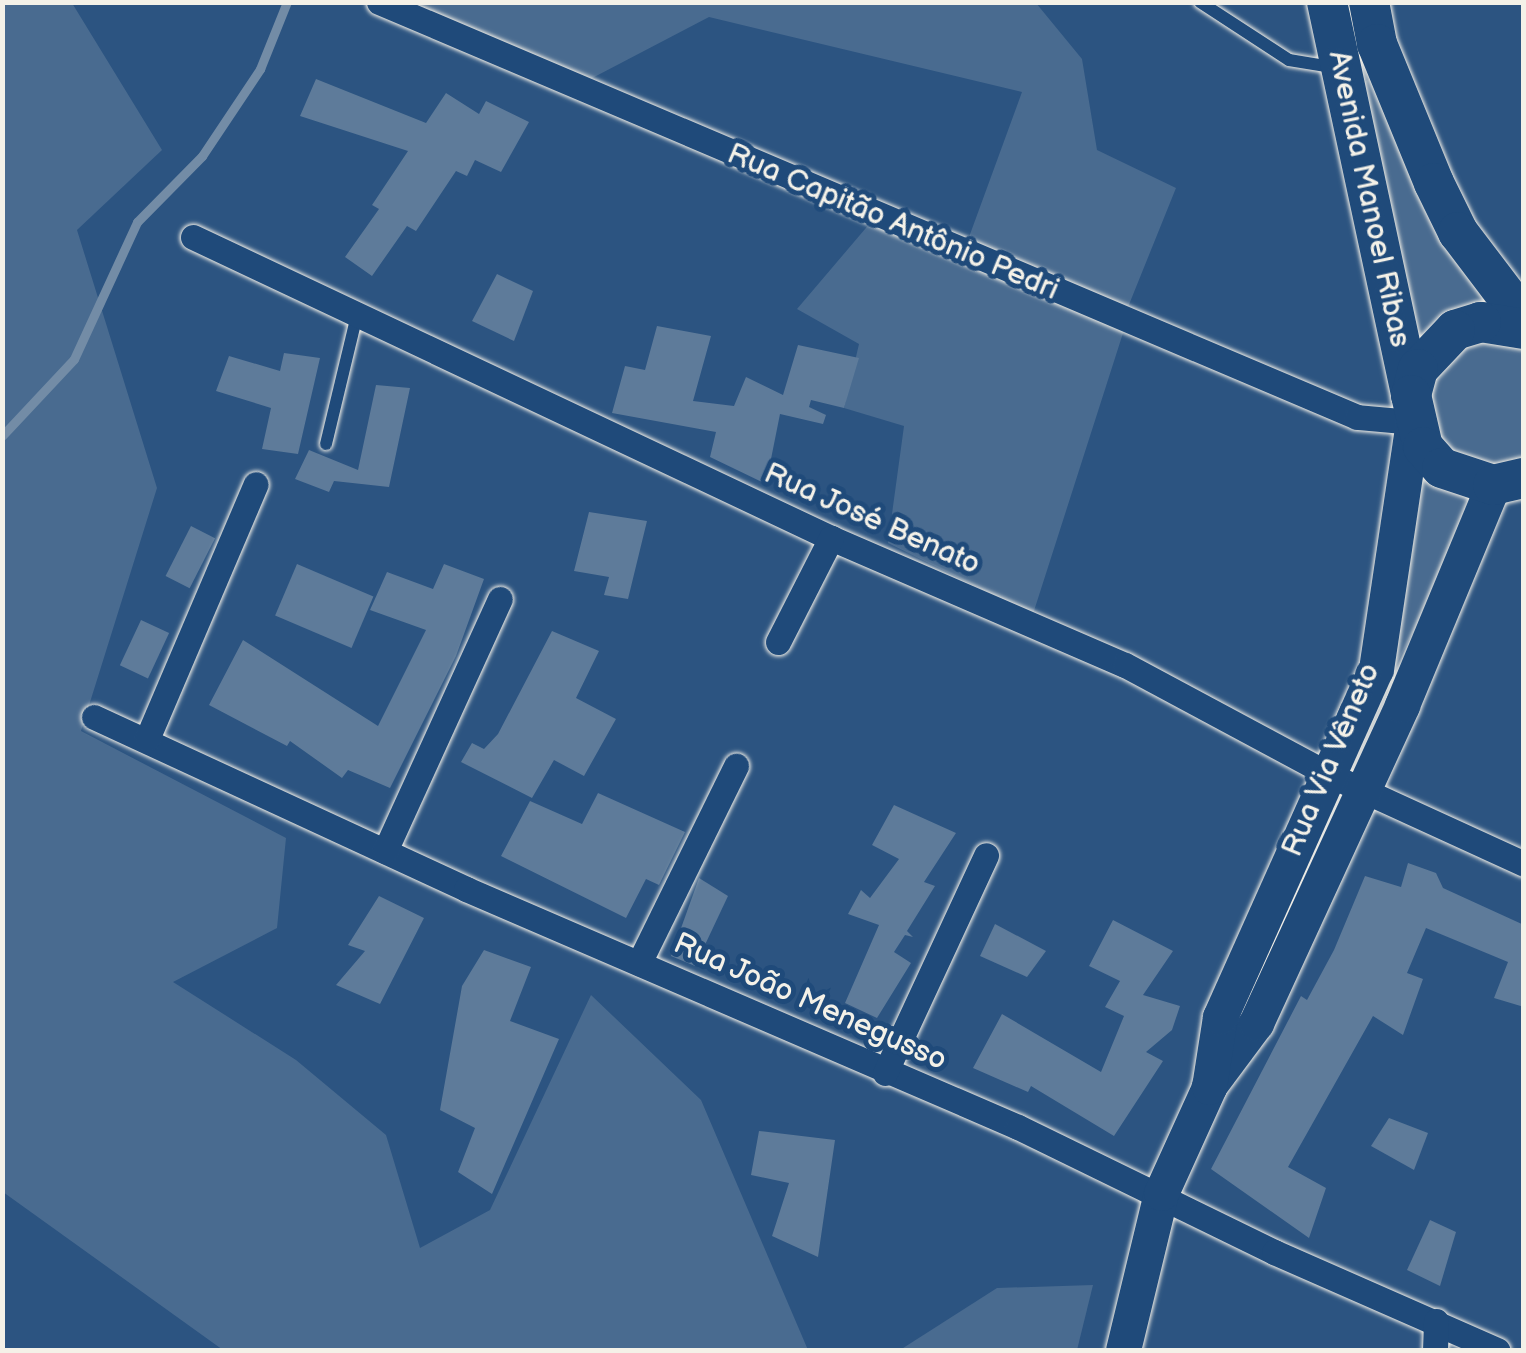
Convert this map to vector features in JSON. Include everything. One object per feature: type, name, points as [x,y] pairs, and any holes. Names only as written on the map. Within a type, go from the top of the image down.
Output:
[{"type":"main road","name":"Avenida Manoel Ribas","points":[[1328,2],[1412,408],[1442,468],[1513,488]]},
{"type":"main road","name":"Avenida Manoel Ribas","points":[[1370,2],[1404,117],[1458,232],[1524,319]]},
{"type":"main road","name":"Avenida Manoel Ribas","points":[[1486,270],[1524,300]]},
{"type":"main road","points":[[1412,408],[1418,369],[1455,330],[1481,322],[1524,329]]},
{"type":"main road","name":"Rua Via Vêneto","points":[[1345,782],[1376,669],[1412,408]]},
{"type":"main road","name":"Rua Via Vêneto","points":[[1123,1350],[1161,1193],[1209,1086],[1220,1017],[1345,782],[1402,705],[1513,488]]},
{"type":"street","name":"Rua Capitão Antônio Pedri","points":[[379,2],[1357,417],[1412,408]]},
{"type":"street","name":"Rua José Benato","points":[[193,237],[830,538],[1125,665],[1345,782],[1524,864]]},
{"type":"street","points":[[147,739],[256,484]]},
{"type":"street","points":[[778,642],[830,538]]},
{"type":"street","points":[[386,851],[500,600]]},
{"type":"street","name":"Rua João Menegusso","points":[[94,717],[386,851],[1161,1193],[1274,1252],[1497,1350]]},
{"type":"street","points":[[639,963],[736,766]]},
{"type":"street","points":[[885,1072],[986,854]]},
{"type":"street","points":[[1434,1350],[1436,1321]]},
{"type":"lane","points":[[1200,2],[1288,60],[1340,68]]},
{"type":"lane","points":[[326,444],[357,315]]},
{"type":"shaded area","points":[[3,3],[72,3],[162,150],[77,230],[157,488],[81,731],[286,838],[277,928],[173,982],[296,1060],[386,1135],[420,1248],[490,1210],[591,995],[701,1100],[808,1350],[223,1350],[3,1192]]},
{"type":"shaded area","points":[[385,3],[1036,3],[1082,59],[1097,150],[1176,188],[1124,317],[965,248],[1022,92],[709,17],[577,86]]},
{"type":"shaded area","points":[[1371,78],[1511,313],[1411,356],[1362,83]]},
{"type":"shaded area","points":[[871,222],[1124,330],[1033,614],[888,543],[904,426],[844,408],[859,344],[797,309]]},
{"type":"shaded area","points":[[1479,341],[1524,348],[1523,457],[1496,466],[1457,455],[1441,440],[1429,401],[1433,380],[1459,348]]},
{"type":"shaded area","points":[[1414,464],[1482,499],[1385,686]]},
{"type":"shaded area","points":[[1093,1285],[1077,1350],[900,1350],[997,1288]]},
{"type":"building","points":[[316,79],[426,123],[446,93],[479,114],[486,101],[529,122],[501,172],[475,160],[467,176],[456,171],[416,231],[407,226],[372,276],[345,257],[379,209],[372,205],[408,151],[300,116]]},
{"type":"building","points":[[497,274],[533,291],[514,341],[472,321]]},
{"type":"building","points":[[657,326],[711,336],[693,401],[734,406],[746,377],[783,395],[798,345],[859,358],[844,408],[811,400],[809,407],[826,415],[823,424],[780,414],[766,484],[710,457],[716,432],[612,413],[625,366],[645,370]]},
{"type":"building","points":[[284,353],[320,358],[298,454],[262,449],[271,408],[216,391],[229,356],[280,371]]},
{"type":"building","points":[[376,385],[410,388],[389,487],[334,481],[329,492],[295,479],[309,450],[358,470]]},
{"type":"building","points":[[589,512],[647,521],[628,599],[604,595],[609,577],[574,571]]},
{"type":"building","points":[[191,526],[215,538],[190,588],[166,576]]},
{"type":"building","points":[[297,564],[373,596],[352,648],[275,616]]},
{"type":"building","points":[[444,564],[484,579],[456,656],[390,788],[348,770],[342,778],[290,741],[287,746],[209,705],[243,640],[378,726],[426,630],[370,610],[387,572],[433,589]]},
{"type":"building","points":[[141,620],[169,633],[148,678],[120,665]]},
{"type":"building","points":[[552,631],[599,651],[576,698],[616,719],[584,776],[554,760],[532,798],[461,762],[472,743],[484,749],[498,734]]},
{"type":"building","points":[[598,793],[685,832],[659,885],[646,879],[626,918],[501,856],[530,801],[582,824]]},
{"type":"building","points":[[894,805],[956,833],[924,882],[935,886],[907,931],[913,937],[905,935],[894,952],[911,963],[877,1018],[845,1003],[879,925],[848,914],[861,890],[870,898],[899,859],[872,845]]},
{"type":"building","points":[[1408,863],[1436,873],[1443,888],[1524,925],[1524,1007],[1494,998],[1508,962],[1426,928],[1407,973],[1423,979],[1403,1035],[1373,1016],[1288,1167],[1326,1188],[1309,1238],[1211,1169],[1301,996],[1307,1000],[1334,950],[1365,876],[1401,887]]},
{"type":"building","points":[[699,878],[728,896],[695,966],[671,956]]},
{"type":"building","points":[[379,896],[424,918],[380,1004],[336,985],[365,951],[348,945]]},
{"type":"building","points":[[1113,920],[1173,951],[1143,995],[1180,1006],[1172,1030],[1146,1052],[1163,1061],[1114,1136],[1031,1086],[1028,1092],[973,1068],[1002,1014],[1101,1072],[1124,1016],[1105,1007],[1120,981],[1089,966]]},
{"type":"building","points":[[995,924],[1046,951],[1027,977],[980,956]]},
{"type":"building","points":[[484,950],[531,967],[510,1021],[559,1039],[492,1194],[458,1172],[475,1128],[440,1110],[462,986]]},
{"type":"building","points":[[1389,1118],[1428,1133],[1414,1170],[1371,1146]]},
{"type":"building","points":[[759,1131],[835,1140],[818,1257],[772,1236],[789,1183],[751,1175]]},
{"type":"building","points":[[1430,1220],[1456,1232],[1440,1286],[1407,1270]]},
{"type":"waterway","points":[[2,436],[74,359],[137,222],[202,156],[260,69],[287,2]]}]
